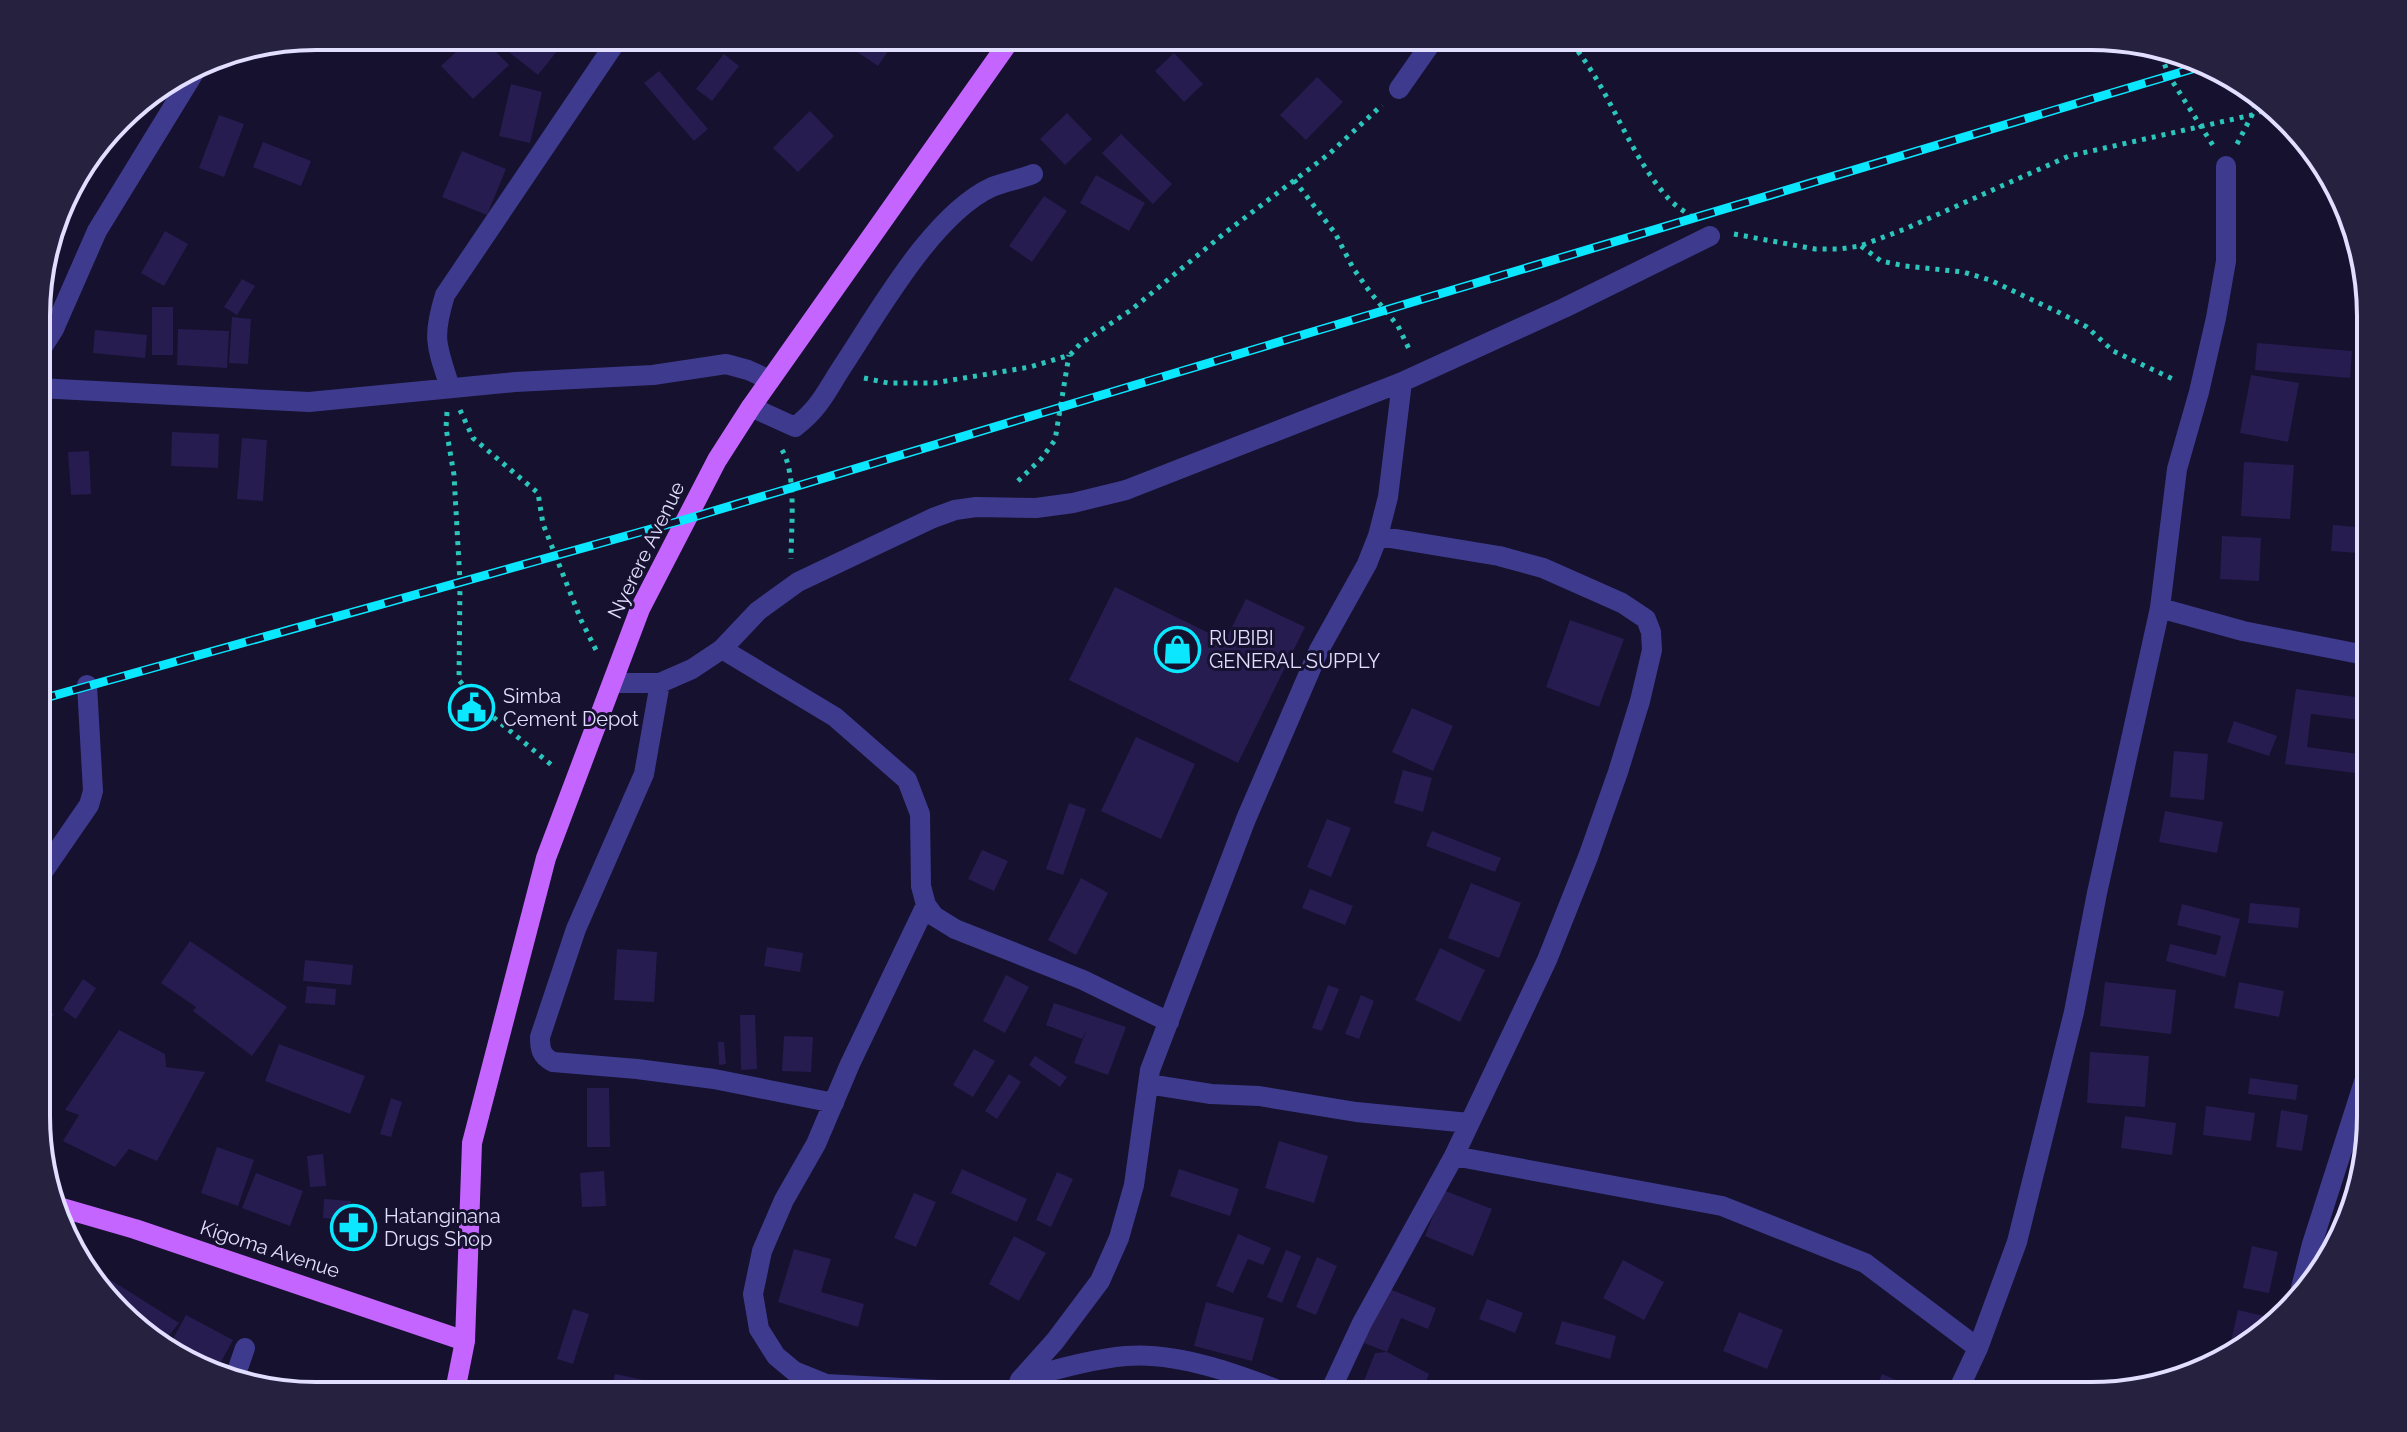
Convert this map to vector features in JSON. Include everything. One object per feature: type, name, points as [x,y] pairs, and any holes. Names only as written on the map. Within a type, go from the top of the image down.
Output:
[{"type":"main road","name":"Nyerere Avenue","points":[[457,1382],[465,1341],[472,1143],[546,858],[640,609],[717,460],[751,407],[1003,51]]},
{"type":"main road","name":"Kigoma Avenue","points":[[67,1209],[135,1229],[465,1341]]},
{"type":"street","points":[[1399,89],[1426,50]]},
{"type":"street","points":[[450,387],[435,330],[445,295],[610,51]]},
{"type":"street","points":[[50,335],[97,231],[175,91]]},
{"type":"street","points":[[1963,1381],[2017,1242],[2074,1012],[2160,608],[2177,469],[2199,392],[2226,261],[2226,166]]},
{"type":"street","points":[[751,407],[795,427],[819,406],[908,267],[955,212],[991,188],[1033,174]]},
{"type":"street","points":[[613,683],[660,683],[692,669],[722,649],[758,611],[790,588],[843,560],[955,510],[976,507],[1036,508],[1126,490],[1402,382],[1564,308],[1710,236]]},
{"type":"street","points":[[50,389],[309,402],[450,387],[623,378],[726,364],[770,380]]},
{"type":"street","points":[[1024,1382],[1100,1281],[1119,1238],[1134,1185],[1150,1070],[1252,805],[1319,650],[1367,564],[1378,536],[1388,497],[1402,382]]},
{"type":"street","points":[[1335,1381],[1390,1270],[1454,1156],[1547,960],[1588,857],[1640,701],[1652,650],[1651,632],[1646,619],[1622,603],[1543,568],[1499,556],[1378,536]]},
{"type":"street","points":[[2160,608],[2243,631],[2356,653]]},
{"type":"street","points":[[722,649],[835,717],[907,780],[920,814],[921,886],[926,905],[934,916],[955,929],[1083,980],[1169,1022]]},
{"type":"street","points":[[660,683],[644,774],[576,929],[540,1037],[540,1049],[545,1058],[553,1062],[669,1072],[834,1103]]},
{"type":"street","points":[[50,862],[89,805],[93,791],[87,685]]},
{"type":"street","points":[[820,1382],[794,1371],[776,1356],[759,1329],[753,1294],[762,1251],[784,1200],[816,1144],[926,905]]},
{"type":"street","points":[[1148,1084],[1211,1094],[1259,1096],[1356,1112],[1469,1123]]},
{"type":"street","points":[[2305,1273],[2356,1107]]},
{"type":"street","points":[[1454,1156],[1722,1206],[1865,1263],[1978,1348]]},
{"type":"street","points":[[237,1370],[245,1348]]},
{"type":"street","points":[[1033,1382],[1054,1370],[1125,1356],[1150,1356],[1213,1369],[1250,1381]]},
{"type":"path","points":[[1575,50],[1600,85],[1622,130],[1669,199],[1710,236],[1741,235],[1815,249],[1860,246],[2069,156],[2260,111]]},
{"type":"path","points":[[2163,60],[2169,76],[2226,166]]},
{"type":"path","points":[[840,369],[864,379],[888,383],[934,383],[1030,367],[1070,355],[1102,327],[1131,310],[1329,154],[1399,89]]},
{"type":"path","points":[[2226,166],[2254,107]]},
{"type":"path","points":[[1294,180],[1335,233],[1370,292],[1398,326],[1421,373]]},
{"type":"path","points":[[1860,246],[1881,261],[1963,272],[1990,280],[2087,327],[2113,351],[2199,392]]},
{"type":"path","points":[[1015,485],[1055,440],[1070,355]]},
{"type":"path","points":[[450,387],[473,438],[538,493],[543,524],[581,620],[613,683]]},
{"type":"path","points":[[450,387],[446,428],[454,475],[457,530],[461,612],[459,680],[481,707],[574,782]]},
{"type":"path","points":[[776,443],[785,455],[790,488],[790,588]]},
{"type":"building","points":[[457,51],[495,51],[509,65],[473,99],[441,66]]},
{"type":"building","points":[[508,51],[557,51],[538,75]]},
{"type":"building","points":[[856,51],[888,51],[878,66]]},
{"type":"building","points":[[1174,53],[1203,84],[1184,102],[1155,71]]},
{"type":"building","points":[[724,54],[739,66],[712,101],[696,89]]},
{"type":"building","points":[[659,71],[708,129],[694,141],[644,83]]},
{"type":"building","points":[[1317,77],[1343,102],[1306,140],[1280,115]]},
{"type":"building","points":[[511,84],[542,92],[530,143],[499,136]]},
{"type":"building","points":[[810,111],[834,136],[798,172],[773,148]]},
{"type":"building","points":[[1067,113],[1092,139],[1065,165],[1040,139]]},
{"type":"building","points":[[219,115],[244,124],[224,177],[199,168]]},
{"type":"building","points":[[1121,134],[1172,184],[1153,204],[1102,153]]},
{"type":"building","points":[[263,142],[311,161],[301,186],[253,167]]},
{"type":"building","points":[[462,151],[506,169],[487,215],[442,197]]},
{"type":"building","points":[[1096,175],[1145,203],[1129,231],[1080,203]]},
{"type":"building","points":[[1044,196],[1067,211],[1032,262],[1009,246]]},
{"type":"building","points":[[165,231],[188,244],[164,286],[141,273]]},
{"type":"building","points":[[242,279],[255,286],[237,315],[224,307]]},
{"type":"building","points":[[152,307],[173,307],[173,355],[152,355]]},
{"type":"building","points":[[232,317],[251,319],[248,364],[229,363]]},
{"type":"building","points":[[178,329],[229,331],[227,368],[177,365]]},
{"type":"building","points":[[95,330],[147,335],[145,358],[93,353]]},
{"type":"building","points":[[2257,343],[2352,351],[2350,378],[2255,370]]},
{"type":"building","points":[[2251,375],[2299,383],[2288,442],[2240,433]]},
{"type":"building","points":[[172,432],[219,434],[218,468],[171,466]]},
{"type":"building","points":[[242,438],[267,440],[263,501],[237,499]]},
{"type":"building","points":[[89,451],[91,494],[71,495],[68,452]]},
{"type":"building","points":[[2244,462],[2294,465],[2290,519],[2241,516]]},
{"type":"building","points":[[2333,525],[2356,527],[2356,553],[2331,551]]},
{"type":"building","points":[[2222,536],[2261,538],[2259,581],[2220,579]]},
{"type":"building","points":[[1115,587],[1225,641],[1246,599],[1305,627],[1238,763],[1069,680]]},
{"type":"building","points":[[1570,620],[1624,639],[1599,707],[1546,687]]},
{"type":"building","points":[[2296,689],[2356,697],[2356,720],[2311,714],[2307,747],[2356,754],[2356,773],[2285,764]]},
{"type":"building","points":[[1412,708],[1453,726],[1433,771],[1392,752]]},
{"type":"building","points":[[2234,721],[2277,736],[2269,756],[2227,742]]},
{"type":"building","points":[[1136,737],[1195,764],[1161,839],[1101,811]]},
{"type":"building","points":[[2174,751],[2208,754],[2204,800],[2170,797]]},
{"type":"building","points":[[1403,770],[1432,778],[1423,812],[1394,803]]},
{"type":"building","points":[[1069,803],[1086,809],[1063,875],[1046,869]]},
{"type":"building","points":[[2165,811],[2223,822],[2217,853],[2159,842]]},
{"type":"building","points":[[1327,819],[1351,828],[1331,877],[1307,867]]},
{"type":"building","points":[[1432,831],[1501,858],[1495,872],[1426,846]]},
{"type":"building","points":[[982,850],[1008,861],[994,891],[968,879]]},
{"type":"building","points":[[1081,878],[1108,893],[1076,955],[1048,940]]},
{"type":"building","points":[[1471,883],[1521,903],[1499,958],[1448,938]]},
{"type":"building","points":[[1310,889],[1353,906],[1345,925],[1302,908]]},
{"type":"building","points":[[2250,903],[2300,908],[2298,928],[2248,923]]},
{"type":"building","points":[[2182,904],[2240,919],[2225,977],[2166,961],[2170,944],[2216,955],[2221,936],[2177,925]]},
{"type":"building","points":[[190,941],[287,1007],[252,1056],[193,1011],[196,1007],[161,983]]},
{"type":"building","points":[[767,947],[803,953],[800,972],[764,966]]},
{"type":"building","points":[[1440,948],[1485,970],[1460,1022],[1415,1000]]},
{"type":"building","points":[[617,949],[657,952],[654,1002],[614,1000]]},
{"type":"building","points":[[305,960],[353,965],[351,985],[303,981]]},
{"type":"building","points":[[1006,975],[1029,987],[1005,1033],[983,1021]]},
{"type":"building","points":[[83,979],[96,988],[76,1019],[63,1010]]},
{"type":"building","points":[[2105,982],[2176,990],[2171,1034],[2100,1026]]},
{"type":"building","points":[[2239,982],[2284,991],[2279,1017],[2234,1008]]},
{"type":"building","points":[[1328,985],[1339,989],[1322,1031],[1312,1028]]},
{"type":"building","points":[[307,986],[336,989],[335,1005],[305,1003]]},
{"type":"building","points":[[1361,995],[1374,1001],[1359,1039],[1345,1034]]},
{"type":"building","points":[[1054,1003],[1126,1027],[1108,1075],[1074,1063],[1087,1028],[1082,1039],[1046,1025]]},
{"type":"building","points":[[740,1015],[755,1015],[757,1069],[741,1070]]},
{"type":"building","points":[[119,1030],[165,1054],[166,1067],[205,1072],[157,1161],[129,1149],[115,1167],[63,1141],[79,1115],[65,1110]]},
{"type":"building","points":[[784,1036],[813,1037],[811,1072],[782,1071]]},
{"type":"building","points":[[718,1042],[724,1042],[726,1064],[719,1065]]},
{"type":"building","points":[[279,1044],[365,1076],[350,1114],[265,1081]]},
{"type":"building","points":[[974,1049],[995,1061],[973,1097],[953,1085]]},
{"type":"building","points":[[2090,1052],[2149,1056],[2145,1107],[2087,1103]]},
{"type":"building","points":[[1035,1056],[1067,1077],[1060,1087],[1029,1065]]},
{"type":"building","points":[[1009,1074],[1021,1082],[997,1119],[985,1111]]},
{"type":"building","points":[[2250,1078],[2298,1085],[2296,1100],[2248,1094]]},
{"type":"building","points":[[587,1088],[609,1088],[610,1147],[587,1147]]},
{"type":"building","points":[[391,1098],[402,1102],[391,1137],[380,1134]]},
{"type":"building","points":[[2206,1106],[2255,1113],[2251,1141],[2203,1135]]},
{"type":"building","points":[[2281,1110],[2308,1115],[2302,1151],[2276,1147]]},
{"type":"building","points":[[2125,1116],[2176,1123],[2172,1155],[2121,1148]]},
{"type":"building","points":[[1279,1141],[1328,1156],[1314,1203],[1265,1188]]},
{"type":"building","points":[[217,1147],[254,1160],[238,1206],[201,1193]]},
{"type":"building","points":[[323,1154],[326,1186],[310,1187],[307,1156]]},
{"type":"building","points":[[962,1169],[1027,1199],[1017,1222],[951,1193]]},
{"type":"building","points":[[1179,1169],[1239,1189],[1230,1216],[1170,1196]]},
{"type":"building","points":[[604,1171],[606,1206],[582,1207],[580,1173]]},
{"type":"building","points":[[1057,1172],[1073,1179],[1051,1227],[1036,1220]]},
{"type":"building","points":[[256,1173],[303,1191],[290,1226],[242,1208]]},
{"type":"building","points":[[1443,1190],[1492,1209],[1473,1256],[1425,1236]]},
{"type":"building","points":[[914,1193],[936,1202],[916,1247],[894,1238]]},
{"type":"building","points":[[324,1199],[351,1201],[350,1220],[323,1218]]},
{"type":"building","points":[[1238,1234],[1271,1248],[1263,1265],[1248,1259],[1233,1293],[1216,1286]]},
{"type":"building","points":[[1014,1236],[1046,1253],[1019,1301],[989,1284]]},
{"type":"building","points":[[2252,1246],[2278,1252],[2269,1293],[2243,1288]]},
{"type":"building","points":[[794,1249],[831,1259],[821,1292],[864,1304],[858,1327],[778,1302]]},
{"type":"building","points":[[1286,1250],[1301,1256],[1282,1303],[1267,1297]]},
{"type":"building","points":[[1317,1257],[1337,1266],[1316,1315],[1296,1307]]},
{"type":"building","points":[[1623,1260],[1664,1282],[1644,1320],[1603,1298]]},
{"type":"building","points":[[105,1278],[179,1323],[168,1336],[128,1304]]},
{"type":"building","points":[[1387,1288],[1436,1308],[1428,1329],[1401,1318],[1387,1352],[1364,1343]]},
{"type":"building","points":[[1487,1299],[1523,1313],[1515,1333],[1479,1319]]},
{"type":"building","points":[[1206,1302],[1264,1318],[1252,1361],[1194,1346]]},
{"type":"building","points":[[573,1309],[589,1314],[573,1364],[557,1359]]},
{"type":"building","points":[[2238,1310],[2264,1316],[2239,1337],[2231,1342]]},
{"type":"building","points":[[1739,1312],[1783,1330],[1767,1369],[1723,1351]]},
{"type":"building","points":[[186,1315],[233,1340],[220,1364],[173,1339]]},
{"type":"building","points":[[1562,1321],[1616,1336],[1610,1359],[1555,1344]]},
{"type":"building","points":[[1387,1352],[1429,1374],[1426,1381],[1364,1381],[1375,1353]]},
{"type":"building","points":[[615,1374],[652,1382],[613,1382]]},
{"type":"building","points":[[1882,1374],[1898,1381],[1879,1381]]},
{"type":"railway","points":[[50,697],[687,519],[2191,69]]},
{"type":"place","name":"RUBIBI GENERAL SUPPLY","points":[[1178,650]]},
{"type":"place","name":"Simba Cement Depot","points":[[472,708]]},
{"type":"place","name":"Hatanginana Drugs Shop","points":[[353,1227]]}]
